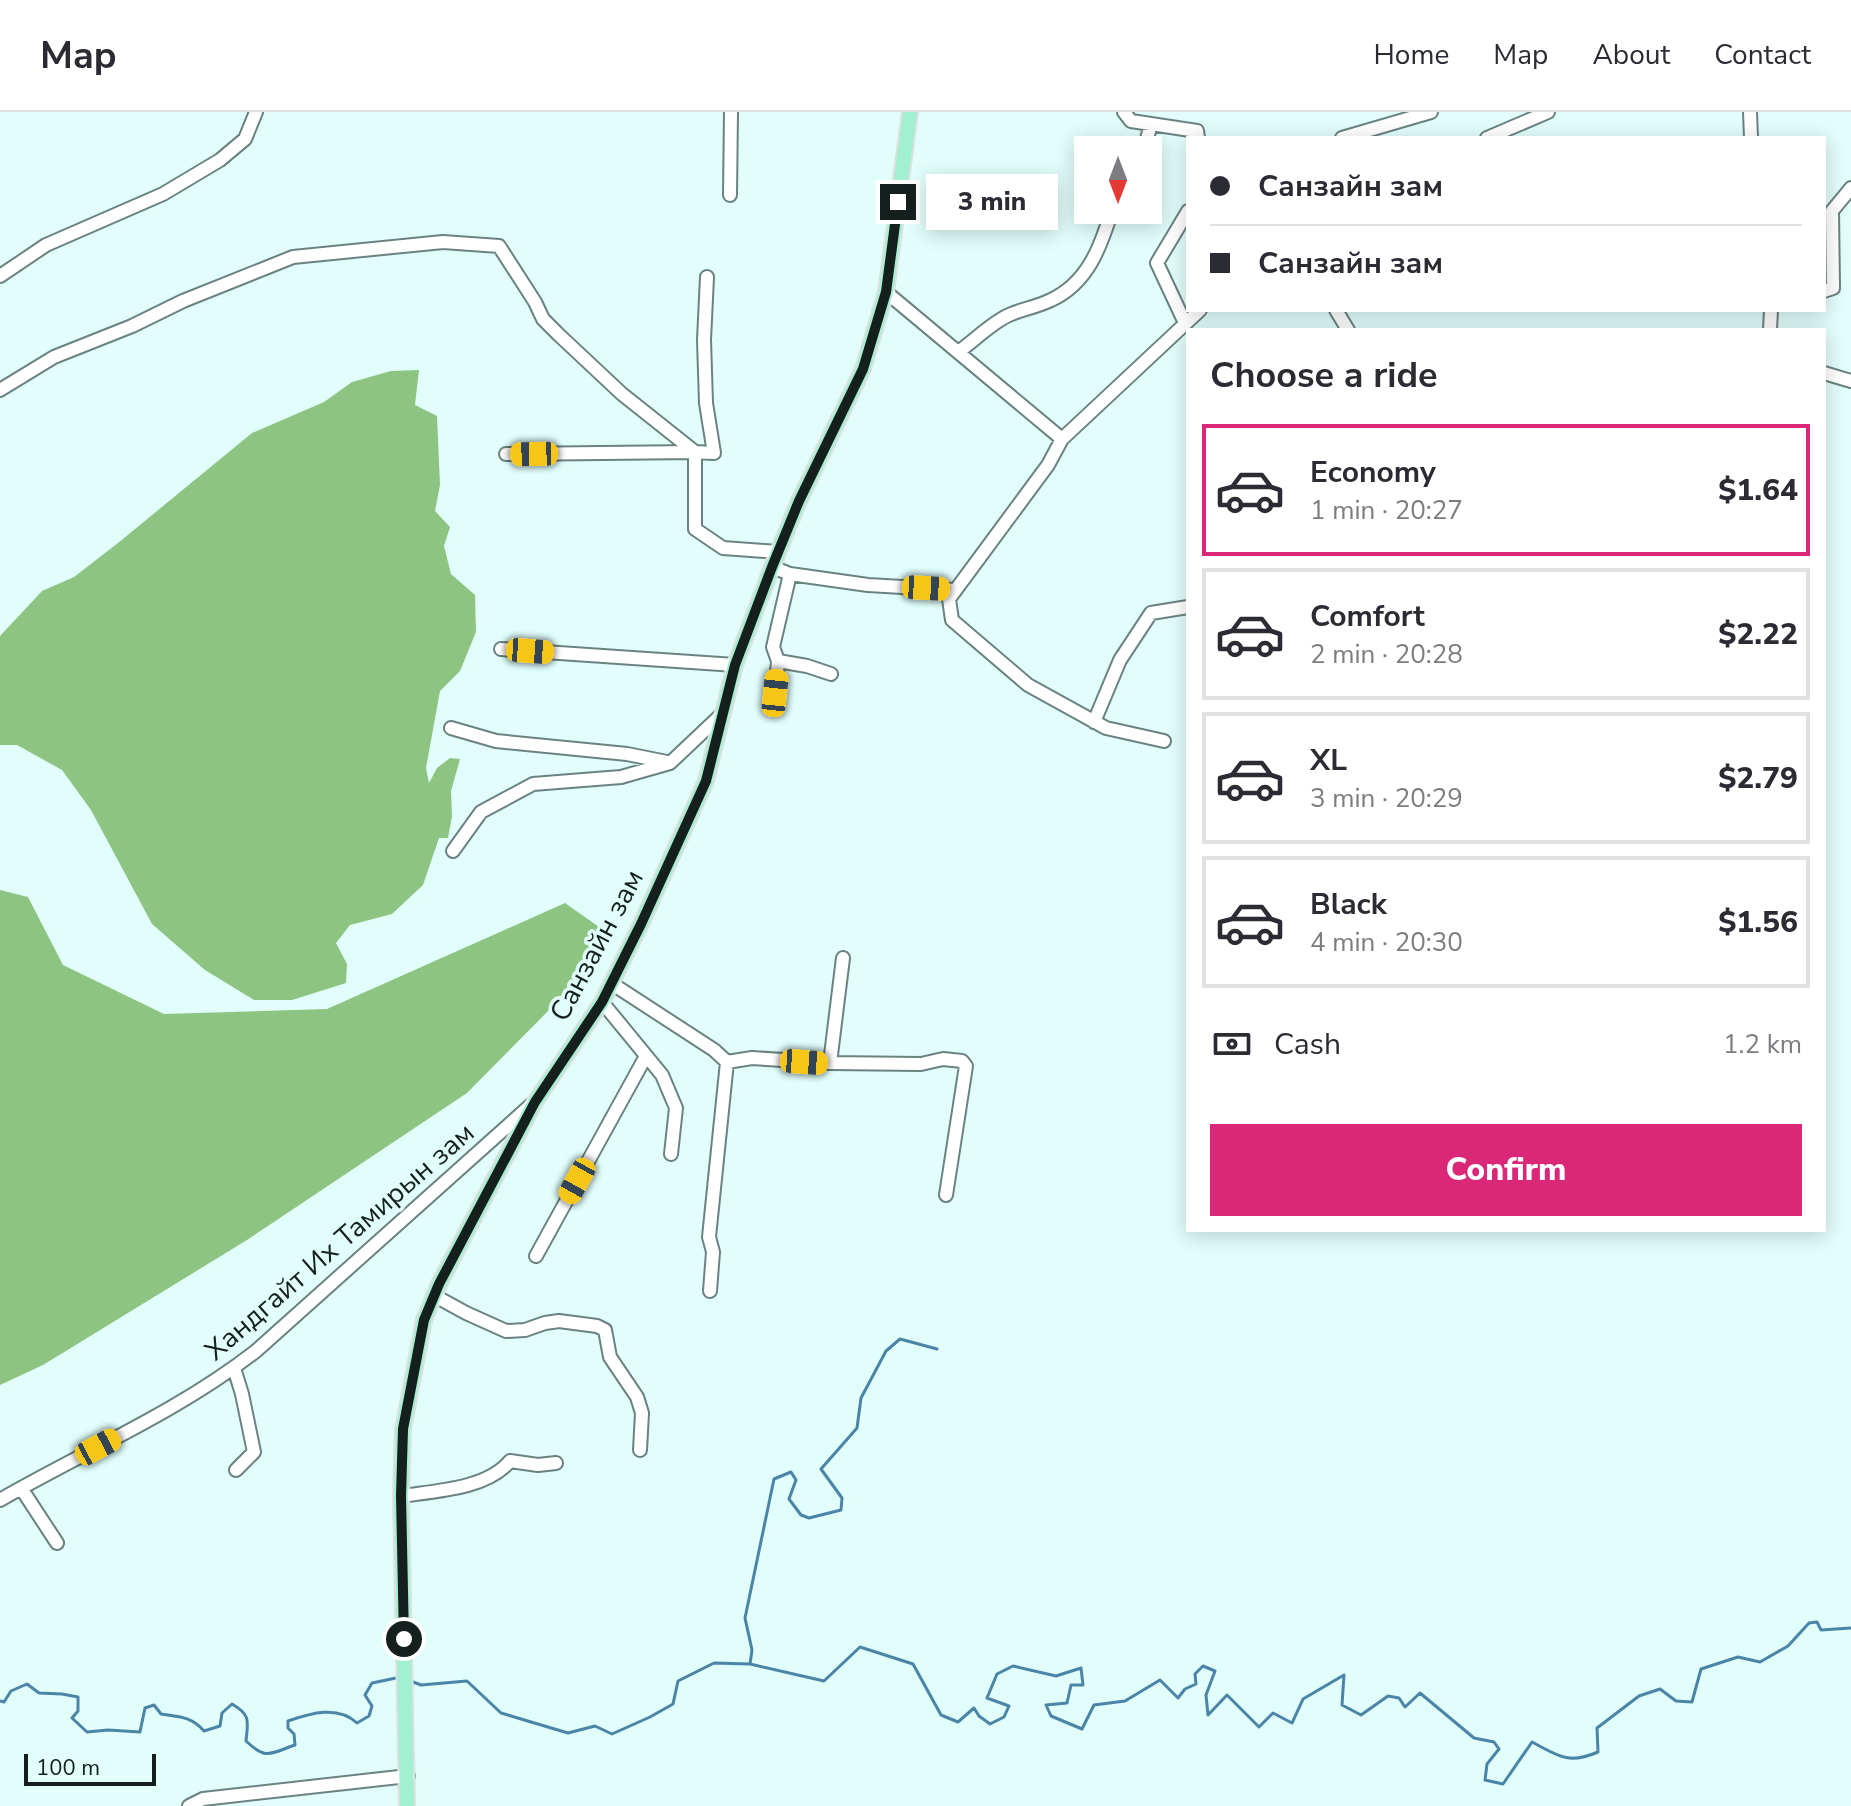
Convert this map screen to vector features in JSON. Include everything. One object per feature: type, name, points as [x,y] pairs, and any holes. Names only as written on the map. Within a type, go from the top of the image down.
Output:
[{"type":"main road","name":"Санзайн зам","points":[[407,1806],[401,1496],[403,1429],[424,1320],[535,1102],[602,1002],[706,781],[735,665],[772,567],[799,501],[863,369],[886,292],[910,112]]},
{"type":"street","points":[[0,276],[46,245],[163,194],[220,160],[245,139],[256,112]]},
{"type":"street","points":[[730,195],[731,112]]},
{"type":"street","points":[[1124,112],[1131,121],[1197,131],[1198,136]]},
{"type":"street","points":[[1349,136],[1431,112]]},
{"type":"street","points":[[1492,136],[1548,112]]},
{"type":"street","points":[[1750,112],[1751,136]]},
{"type":"street","points":[[1148,136],[1151,124]]},
{"type":"street","points":[[1826,290],[1833,288],[1832,211],[1851,188]]},
{"type":"street","points":[[1185,323],[1157,263],[1186,214]]},
{"type":"street","points":[[958,352],[1006,316],[1053,300],[1076,283],[1093,261],[1108,224]]},
{"type":"street","points":[[0,390],[54,357],[293,257],[443,242],[499,246],[543,319],[622,394],[695,452]]},
{"type":"street","points":[[506,454],[714,453],[706,403],[704,340],[707,277]]},
{"type":"street","points":[[886,292],[1062,439]]},
{"type":"street","points":[[1164,741],[1106,728],[1028,685],[960,629],[952,620],[948,605],[954,590],[1048,465],[1062,439],[1198,312]]},
{"type":"street","points":[[1826,374],[1851,381]]},
{"type":"street","points":[[695,452],[695,529],[723,548],[778,552]]},
{"type":"street","points":[[772,567],[790,574],[868,585],[954,590]]},
{"type":"street","points":[[775,693],[778,661],[773,647],[790,574]]},
{"type":"street","points":[[1094,722],[1120,660],[1151,613],[1186,607]]},
{"type":"street","points":[[501,649],[735,665]]},
{"type":"street","points":[[778,661],[831,674]]},
{"type":"street","points":[[453,851],[481,812],[533,784],[621,777],[670,763],[723,713]]},
{"type":"street","points":[[451,728],[496,741],[627,754],[670,763]]},
{"type":"street","points":[[830,1063],[843,958]]},
{"type":"street","points":[[611,983],[714,1050],[727,1062]]},
{"type":"street","points":[[602,1002],[662,1075],[676,1108],[671,1154]]},
{"type":"street","points":[[536,1256],[646,1056]]},
{"type":"street","points":[[727,1062],[752,1058],[830,1063],[962,1061],[966,1066],[946,1195]]},
{"type":"street","points":[[710,1291],[713,1252],[709,1237],[727,1062]]},
{"type":"street","name":"Хандгайт Их Тамирын зам","points":[[0,1500],[176,1405],[234,1368],[535,1102]]},
{"type":"street","points":[[435,1296],[506,1331],[525,1330],[559,1321],[605,1330],[610,1357],[637,1397],[642,1413],[640,1450]]},
{"type":"street","points":[[234,1368],[254,1452],[236,1470]]},
{"type":"street","points":[[401,1496],[445,1490],[487,1479],[510,1461],[538,1465],[556,1463]]},
{"type":"street","points":[[21,1488],[57,1543]]},
{"type":"street","points":[[189,1806],[203,1799],[408,1776]]},
{"type":"green space","points":[[419,370],[415,405],[437,416],[440,485],[435,511],[450,527],[444,546],[451,574],[475,595],[476,632],[460,671],[440,691],[426,768],[429,783],[437,768],[450,758],[460,759],[451,791],[452,816],[448,838],[439,838],[423,885],[392,914],[350,925],[336,943],[347,964],[346,983],[292,1000],[254,1000],[205,970],[152,924],[91,810],[62,770],[17,745],[0,745],[0,636],[42,591],[74,577],[252,433],[324,402],[352,382],[391,371]]},
{"type":"green space","points":[[0,890],[28,897],[63,965],[164,1014],[327,1009],[565,903],[609,934],[552,1007],[467,1093],[247,1240],[43,1365],[0,1385]]},
{"type":"waterway","points":[[750,1664],[752,1650],[745,1618],[774,1479],[791,1472],[796,1480],[789,1499],[801,1515],[809,1518],[841,1510],[842,1498],[821,1469],[857,1428],[861,1398],[886,1351],[900,1339],[937,1349]]},
{"type":"waterway","points":[[408,1680],[421,1685],[467,1681],[501,1713],[568,1733],[595,1726],[612,1734],[673,1704],[678,1681],[714,1663],[750,1664],[824,1681],[860,1647],[913,1664],[941,1715],[958,1722],[974,1708],[990,1724],[1004,1717],[1009,1706],[987,1698],[997,1674],[1013,1666],[1056,1676],[1081,1668],[1083,1685],[1071,1685],[1067,1703],[1046,1705],[1051,1716],[1082,1729],[1094,1705],[1125,1701],[1160,1680],[1178,1698],[1185,1689],[1196,1684],[1195,1674],[1203,1666],[1215,1671],[1206,1695],[1208,1715],[1227,1695],[1259,1727],[1273,1713],[1292,1723],[1303,1699],[1344,1675],[1342,1705],[1361,1715],[1388,1696],[1399,1698],[1405,1707],[1420,1693],[1474,1738],[1494,1742],[1499,1749],[1487,1764],[1485,1780],[1503,1784],[1532,1742],[1564,1757],[1588,1756],[1598,1752],[1597,1728],[1639,1696],[1660,1689],[1676,1701],[1692,1702],[1701,1669],[1738,1657],[1760,1662],[1788,1646],[1809,1623],[1817,1622],[1821,1630],[1851,1628]]},
{"type":"waterway","points":[[0,1701],[4,1702],[11,1691],[27,1684],[39,1693],[78,1697],[78,1711],[72,1718],[87,1732],[140,1732],[145,1708],[154,1705],[161,1714],[189,1720],[204,1731],[220,1726],[222,1713],[232,1704],[247,1719],[246,1741],[269,1754],[295,1745],[288,1721],[315,1713],[333,1712],[350,1717],[357,1723],[369,1716],[372,1706],[365,1695],[372,1683],[401,1677]]},
{"type":"route","points":[[404,1639],[403,1429],[424,1320],[439,1284],[535,1102],[602,1002],[706,781],[735,665],[772,567],[799,501],[863,369],[886,292],[898,202]]}]
